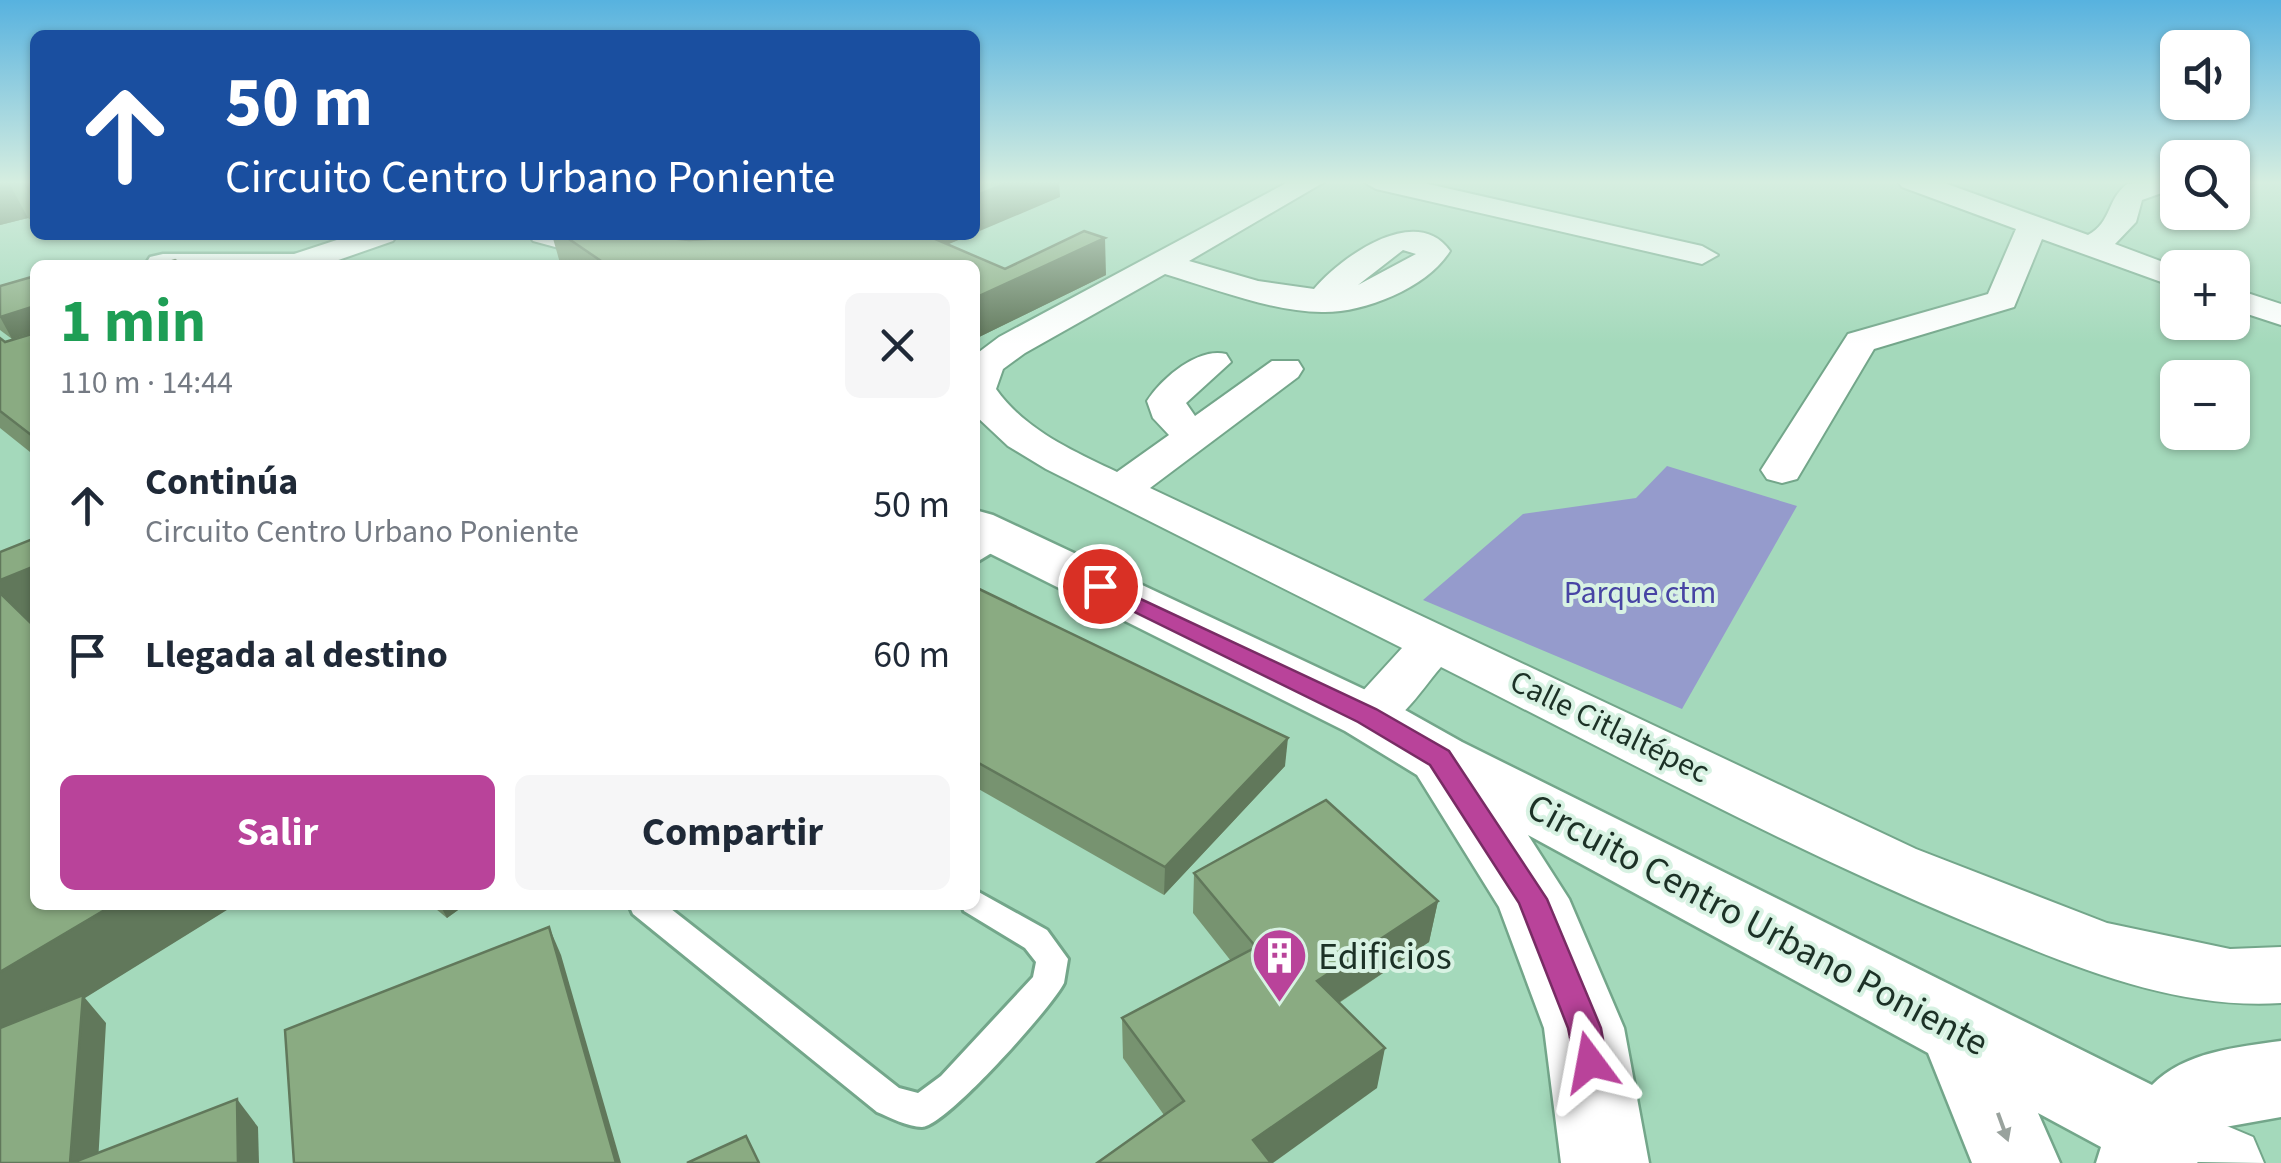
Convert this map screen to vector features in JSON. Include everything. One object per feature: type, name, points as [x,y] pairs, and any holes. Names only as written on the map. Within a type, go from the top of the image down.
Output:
[{"type":"street","points":[[1162,263],[1213,235]]},
{"type":"street","points":[[1614,235],[1702,255]]},
{"type":"street","points":[[1782,470],[1861,342],[2002,300],[2029,235]]},
{"type":"street","points":[[2066,235],[2160,271]]},
{"type":"street","points":[[2090,245],[2111,235]]},
{"type":"street","points":[[320,260],[370,240]]},
{"type":"street","points":[[521,240],[527,252],[561,244],[638,260]]},
{"type":"street","points":[[1162,263],[1287,298],[1322,302]]},
{"type":"street","name":"Calle Citlaltépec","points":[[980,384],[986,364],[1012,345],[1162,263]]},
{"type":"street","points":[[2250,304],[2281,315]]},
{"type":"street","points":[[1195,438],[1174,418],[1166,401],[1213,362]]},
{"type":"street","points":[[1120,490],[1285,369]]},
{"type":"street","name":"Calle Citlaltépec","points":[[980,394],[990,412],[1017,436],[1120,490],[1894,866],[2101,949],[2230,978],[2281,974]]},
{"type":"street","name":"Circuito Centro Urbano Poniente","points":[[983,540],[1367,716],[1439,758],[1958,1028],[2176,1154]]},
{"type":"street","points":[[1367,716],[1437,641]]},
{"type":"street","points":[[1439,758],[1540,917],[1584,1028],[1605,1163]]},
{"type":"street","points":[[1958,1028],[2016,1163]]},
{"type":"street","points":[[2176,1154],[2196,1098],[2231,1086],[2281,1079]]},
{"type":"lane","points":[[646,910],[889,1101],[922,1112],[953,1086],[1048,983],[1052,959],[1036,939],[980,905]]},
{"type":"green space","name":"Parque ctm","points":[[1667,466],[1797,506],[1682,709],[1423,600],[1523,514],[1636,498]]},
{"type":"building","points":[[1075,235],[1105,238],[980,296],[980,260],[600,260],[570,240],[938,240],[1005,269]]},
{"type":"building","points":[[30,277],[30,308],[0,317],[0,286]]},
{"type":"building","points":[[30,334],[30,434],[0,411],[0,338],[5,342]]},
{"type":"building","points":[[30,540],[30,568],[0,580],[0,552]]},
{"type":"building","points":[[980,589],[1288,738],[1165,867],[980,764]]},
{"type":"building","points":[[0,593],[30,622],[30,910],[105,910],[0,972]]},
{"type":"building","name":"Edificios","points":[[1326,800],[1438,901],[1317,981],[1385,1048],[1253,1140],[1271,1163],[1097,1163],[1184,1101],[1122,1018],[1256,947],[1194,873]]},
{"type":"building","points":[[549,927],[616,1163],[294,1163],[285,1030]]},
{"type":"building","points":[[83,995],[70,1163],[0,1163],[0,1028]]},
{"type":"building","points":[[237,1099],[238,1163],[72,1163]]},
{"type":"building","points":[[746,1136],[759,1163],[687,1163]]},
{"type":"place","name":"Edificios","points":[[1279,1005]]},
{"type":"route","points":[[1100,586],[1367,716],[1439,758],[1532,899],[1584,1028],[1590,1062]]}]
